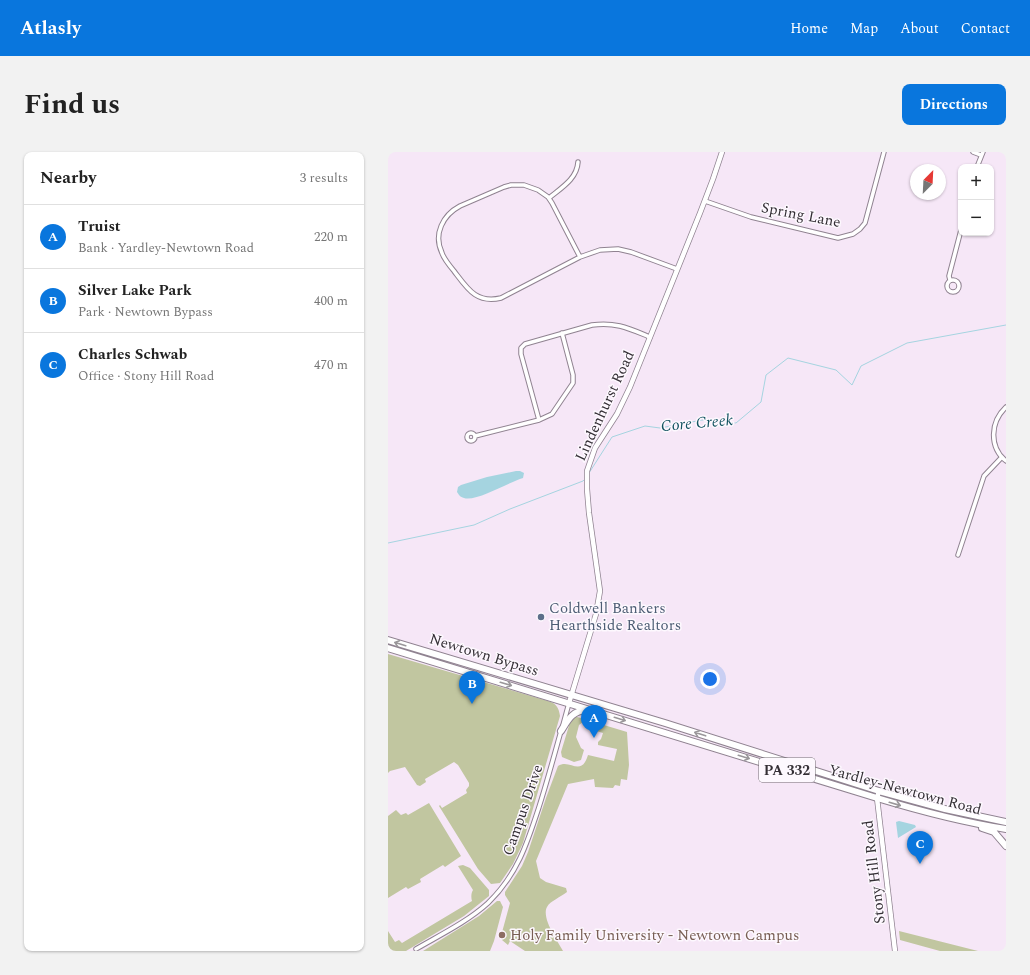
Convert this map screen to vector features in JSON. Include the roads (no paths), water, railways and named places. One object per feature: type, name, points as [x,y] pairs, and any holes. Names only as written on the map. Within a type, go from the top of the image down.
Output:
[{"type":"highway","name":"Newtown Bypass","points":[[388,640],[572,695]]},
{"type":"highway","name":"Newtown Bypass","points":[[388,648],[569,703]]},
{"type":"highway","name":"Yardley-Newtown Road","points":[[572,695],[879,791],[945,809],[1006,822]]},
{"type":"highway","name":"Yardley-Newtown Road","points":[[569,703],[877,798],[941,816],[1006,829]]},
{"type":"highway","points":[[561,731],[573,714],[577,711],[589,710]]},
{"type":"highway","points":[[941,816],[953,821],[985,828],[994,832],[1000,837],[1006,846]]},
{"type":"street","name":"Lindenhurst Road","points":[[569,703],[596,614],[600,591],[591,532],[586,480],[587,471],[595,448],[624,402],[705,201],[722,152]]},
{"type":"street","name":"Spring Lane","points":[[705,201],[751,217],[826,235],[843,237],[857,232],[865,222],[884,152]]},
{"type":"street","points":[[973,152],[982,153],[979,164]]},
{"type":"street","points":[[549,198],[574,176],[578,168],[578,162]]},
{"type":"street","points":[[580,257],[549,198],[538,190],[524,185],[517,184],[504,187],[460,206],[448,214],[440,227],[439,244],[443,255],[469,290],[479,297],[490,299],[501,298],[580,257],[600,250],[618,249],[631,252],[677,269]]},
{"type":"street","points":[[950,280],[949,276],[959,236]]},
{"type":"street","points":[[540,420],[521,354],[521,348],[525,344],[592,325],[614,324],[624,326],[650,337]]},
{"type":"street","points":[[474,436],[540,420],[552,414],[573,383],[573,375],[562,333]]},
{"type":"street","points":[[1006,407],[996,421],[993,434],[995,447],[1006,461]]},
{"type":"street","points":[[958,555],[984,476],[990,467],[1002,457]]},
{"type":"street","name":"Campus Drive","points":[[416,949],[480,910],[496,894],[512,873],[529,838],[569,703]]},
{"type":"street","name":"Stony Hill Road","points":[[879,791],[877,798],[895,951]]},
{"type":"water","points":[[516,471],[524,473],[523,478],[476,497],[464,498],[457,492],[458,487],[461,485],[487,477]]},
{"type":"water","points":[[899,821],[915,825],[916,827],[898,838],[896,822]]},
{"type":"waterway","name":"Core Creek","points":[[589,473],[612,437],[645,426],[660,428],[702,420],[736,423],[761,402],[766,375],[788,358],[836,370],[852,385],[861,366],[907,343],[1006,325]]},
{"type":"waterway","name":"Core Creek","points":[[388,543],[474,525],[585,479]]},
{"type":"place","name":"Coldwell Bankers Hearthside Realtors","points":[[541,617]]},
{"type":"place","name":"Silver Lake Park","points":[[472,704]]},
{"type":"place","name":"Truist","points":[[594,738]]},
{"type":"place","name":"Charles Schwab","points":[[920,864]]},
{"type":"place","name":"Holy Family University - Newtown Campus","points":[[502,935]]}]
